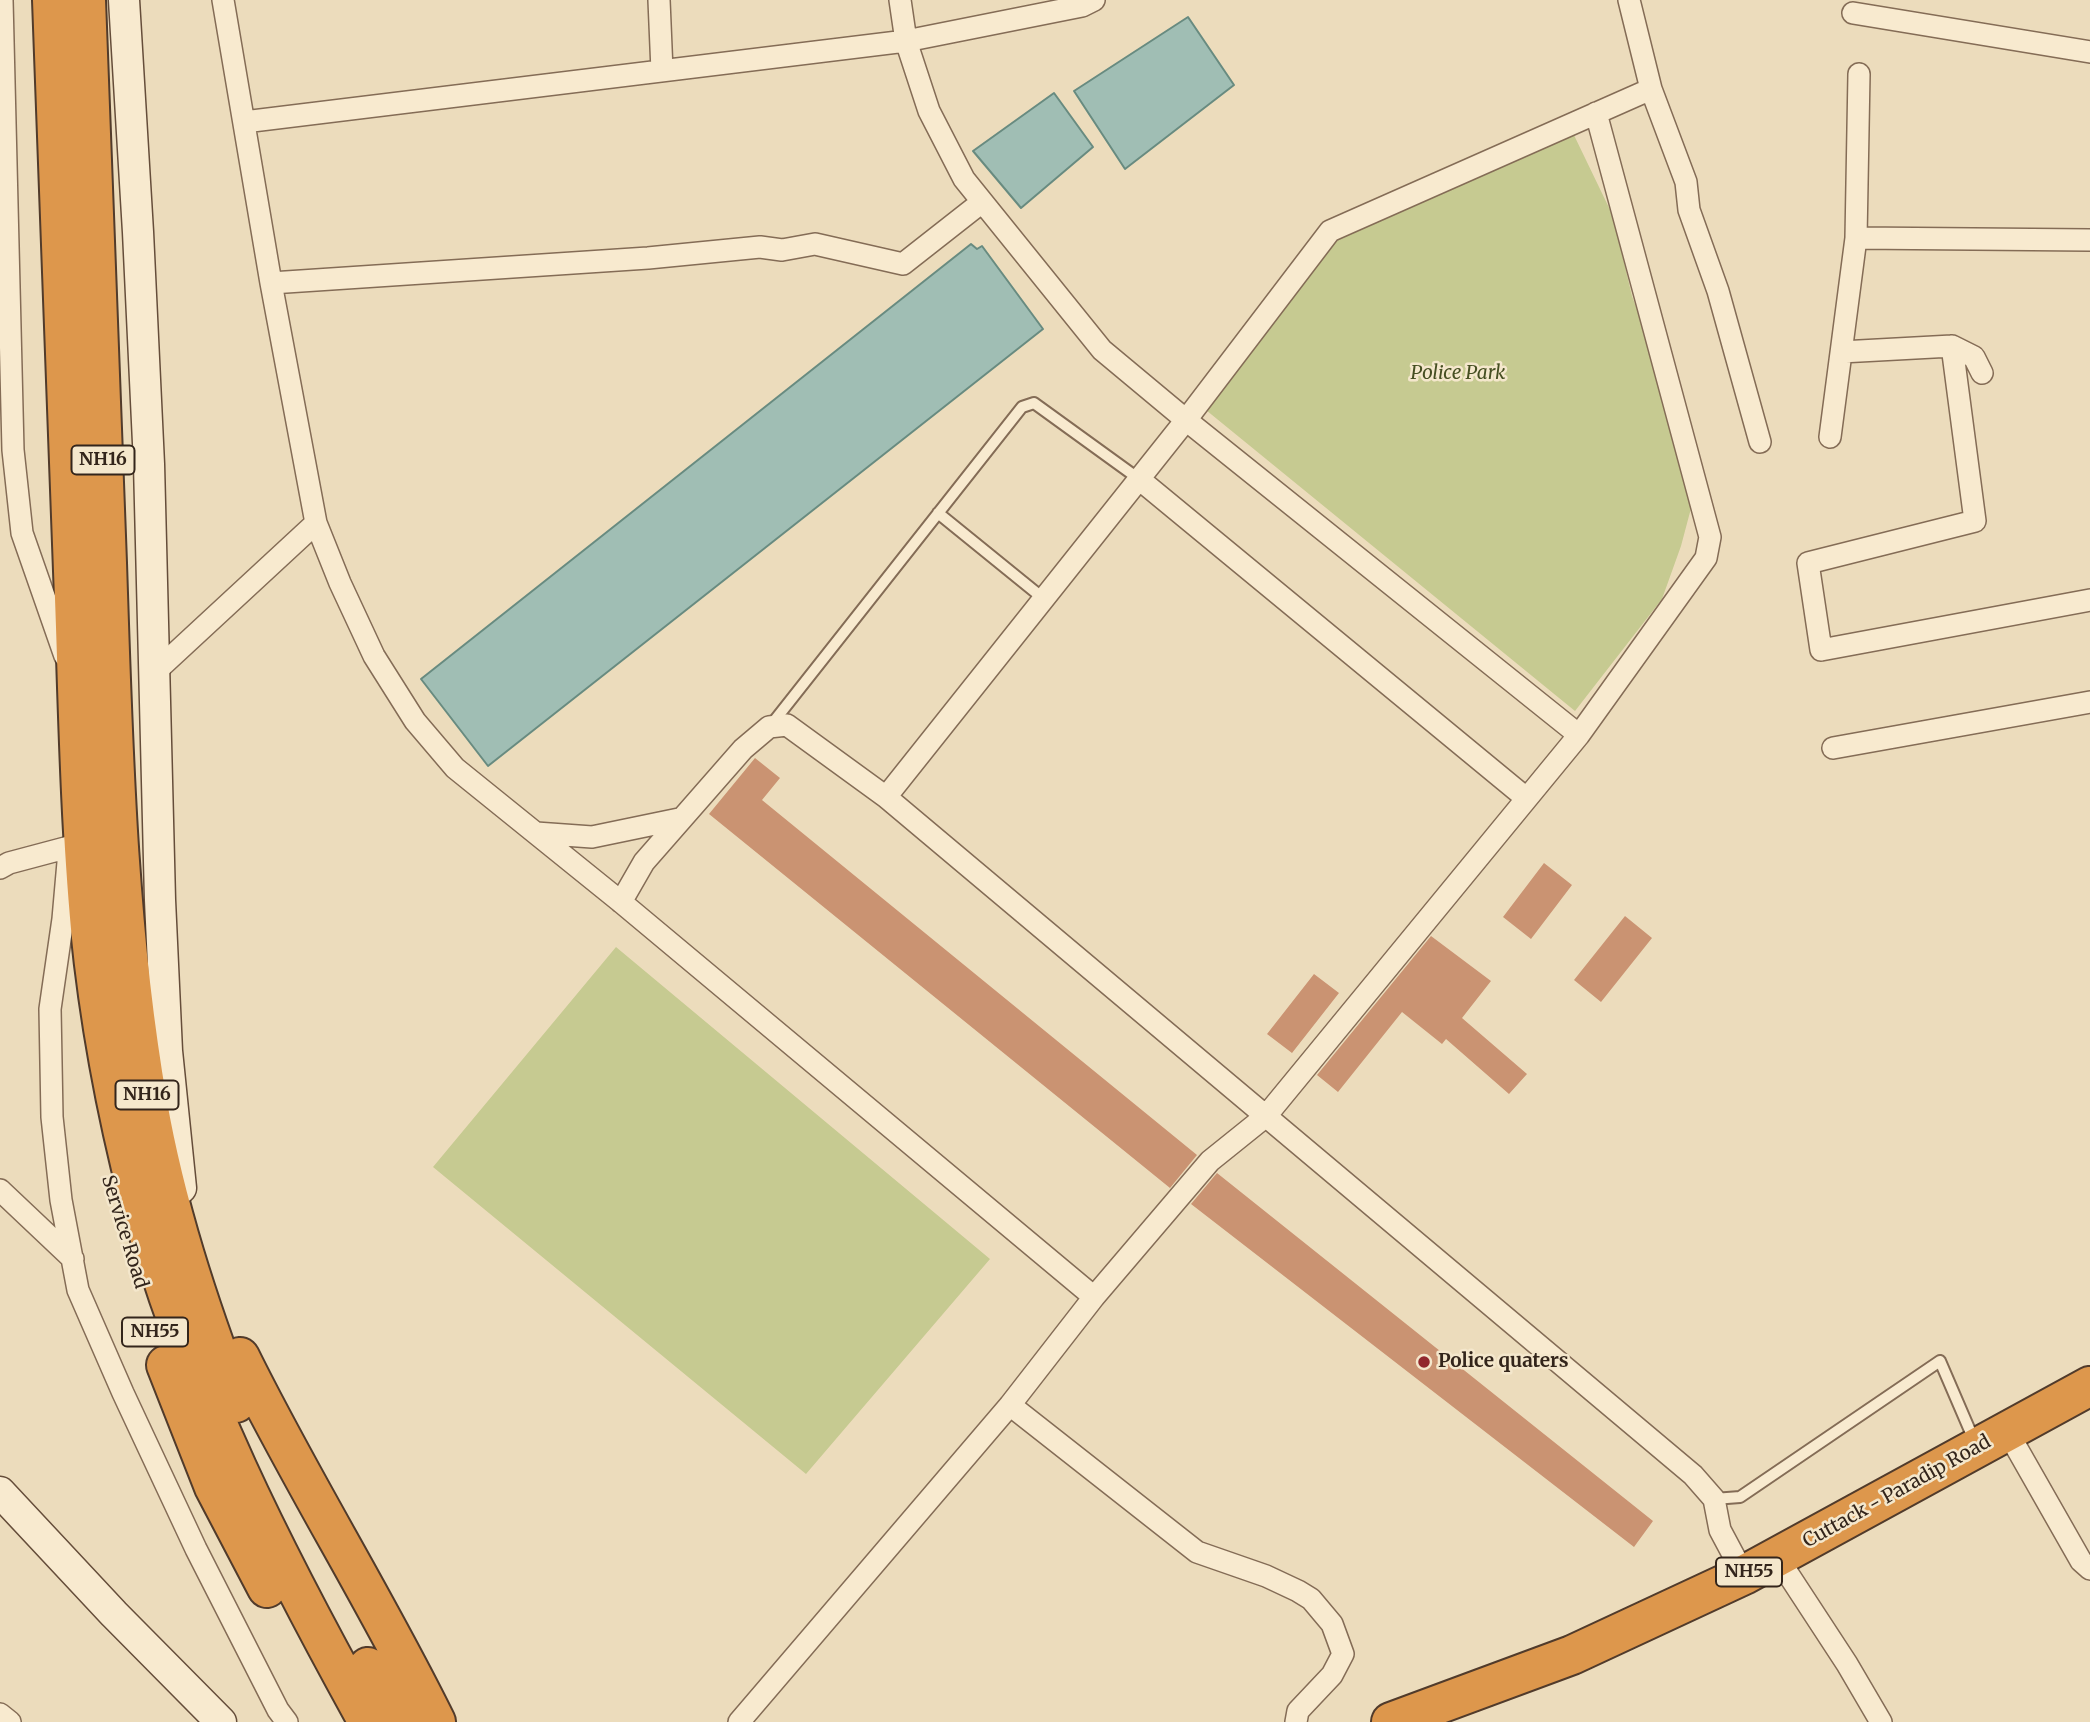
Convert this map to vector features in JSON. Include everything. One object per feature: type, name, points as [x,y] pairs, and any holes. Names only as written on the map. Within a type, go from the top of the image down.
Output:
[{"type":"highway","name":"NH16","points":[[52,0],[78,711],[90,919],[102,1020],[117,1107],[139,1202],[181,1338],[222,1436],[296,1593],[368,1722]]},
{"type":"highway","name":"NH16","points":[[86,0],[113,725],[124,919],[148,1103],[168,1197],[207,1327],[245,1427],[318,1579],[398,1722]]},
{"type":"highway","name":"Service Road","points":[[90,919],[79,976],[82,1046],[102,1161],[135,1275],[178,1399],[214,1487],[292,1636],[341,1722]]},
{"type":"highway","name":"NH55","points":[[189,1267],[232,1340],[277,1432],[371,1598],[436,1722]]},
{"type":"highway","name":"Cuttack - Paradip Road","points":[[1391,1722],[1572,1656],[1761,1566],[2090,1386]]},
{"type":"street","points":[[2,0],[13,450],[22,533],[78,711],[63,919],[50,1009],[52,1117],[61,1200],[78,1290],[196,1549],[278,1710],[287,1722]]},
{"type":"street","points":[[124,0],[141,286],[167,1051],[189,1267]]},
{"type":"street","points":[[223,0],[271,283],[316,523],[374,656],[415,721],[455,768],[621,902],[1094,1297]]},
{"type":"street","points":[[659,0],[662,71]]},
{"type":"street","points":[[900,0],[906,41],[929,111],[964,179],[1102,349],[1186,421],[1579,735]]},
{"type":"street","points":[[244,122],[906,41],[1082,6],[1094,0]]},
{"type":"street","points":[[1629,0],[1651,89],[1686,182],[1689,209],[1718,291],[1760,442]]},
{"type":"street","points":[[1853,13],[2090,52]]},
{"type":"street","points":[[1830,437],[1856,239],[1859,74]]},
{"type":"street","points":[[886,797],[1186,421],[1330,231],[1651,89]]},
{"type":"street","points":[[739,1722],[1010,1405],[1094,1297],[1210,1161],[1266,1116],[1579,735],[1706,558],[1710,537],[1596,113]]},
{"type":"street","points":[[271,283],[648,258],[760,247],[782,250],[815,244],[903,264],[982,202]]},
{"type":"street","points":[[1856,239],[2090,240]]},
{"type":"street","points":[[1841,352],[1952,346],[1974,357],[1982,373]]},
{"type":"street","points":[[1952,346],[1975,521],[1808,563],[1821,650],[2090,600]]},
{"type":"street","points":[[1139,479],[1526,798]]},
{"type":"street","points":[[155,672],[316,523]]},
{"type":"street","points":[[1833,748],[2090,702]]},
{"type":"street","points":[[621,902],[644,862],[743,749],[769,727],[787,725],[886,797],[1693,1475],[1714,1499],[1720,1530],[1761,1566],[1847,1664],[1881,1722]]},
{"type":"street","points":[[536,833],[592,837],[679,819]]},
{"type":"street","points":[[0,868],[69,847]]},
{"type":"street","points":[[0,1190],[73,1259]]},
{"type":"street","points":[[1010,1405],[1197,1552],[1266,1576],[1311,1599],[1332,1624],[1343,1654],[1332,1675],[1298,1711],[1296,1722]]},
{"type":"street","points":[[1992,1439],[2081,1561],[2090,1569]]},
{"type":"street","points":[[0,1492],[218,1721]]},
{"type":"street","points":[[0,1714],[10,1722]]},
{"type":"lane","points":[[769,727],[1022,407],[1034,403],[1139,479]]},
{"type":"lane","points":[[938,513],[1044,599]]},
{"type":"lane","points":[[1714,1499],[1740,1497],[1940,1361],[1992,1439]]},
{"type":"green space","name":"Police Park","points":[[1572,131],[1613,216],[1632,296],[1651,348],[1694,497],[1681,546],[1662,599],[1575,711],[1190,397],[1273,292],[1327,234]]},
{"type":"green space","points":[[616,947],[990,1259],[806,1474],[433,1167]]},
{"type":"water","points":[[1188,17],[1234,85],[1125,169],[1074,91]]},
{"type":"water","points":[[1054,93],[1093,147],[1021,208],[973,151]]},
{"type":"water","points":[[971,244],[977,249],[982,246],[1043,329],[488,766],[421,679]]},
{"type":"building","points":[[755,758],[780,778],[762,800],[1197,1155],[1170,1188],[709,814]]},
{"type":"building","points":[[1544,863],[1572,885],[1531,939],[1503,917]]},
{"type":"building","points":[[1625,916],[1652,938],[1601,1002],[1574,980]]},
{"type":"building","points":[[1431,936],[1491,981],[1462,1018],[1527,1074],[1509,1094],[1446,1039],[1442,1044],[1402,1012],[1338,1092],[1317,1075]]},
{"type":"building","points":[[1314,974],[1339,993],[1292,1053],[1267,1034]]},
{"type":"building","name":"Police quaters","points":[[1217,1173],[1653,1521],[1634,1547],[1191,1204]]},
{"type":"place","name":"Police quaters","points":[[1424,1362]]}]
